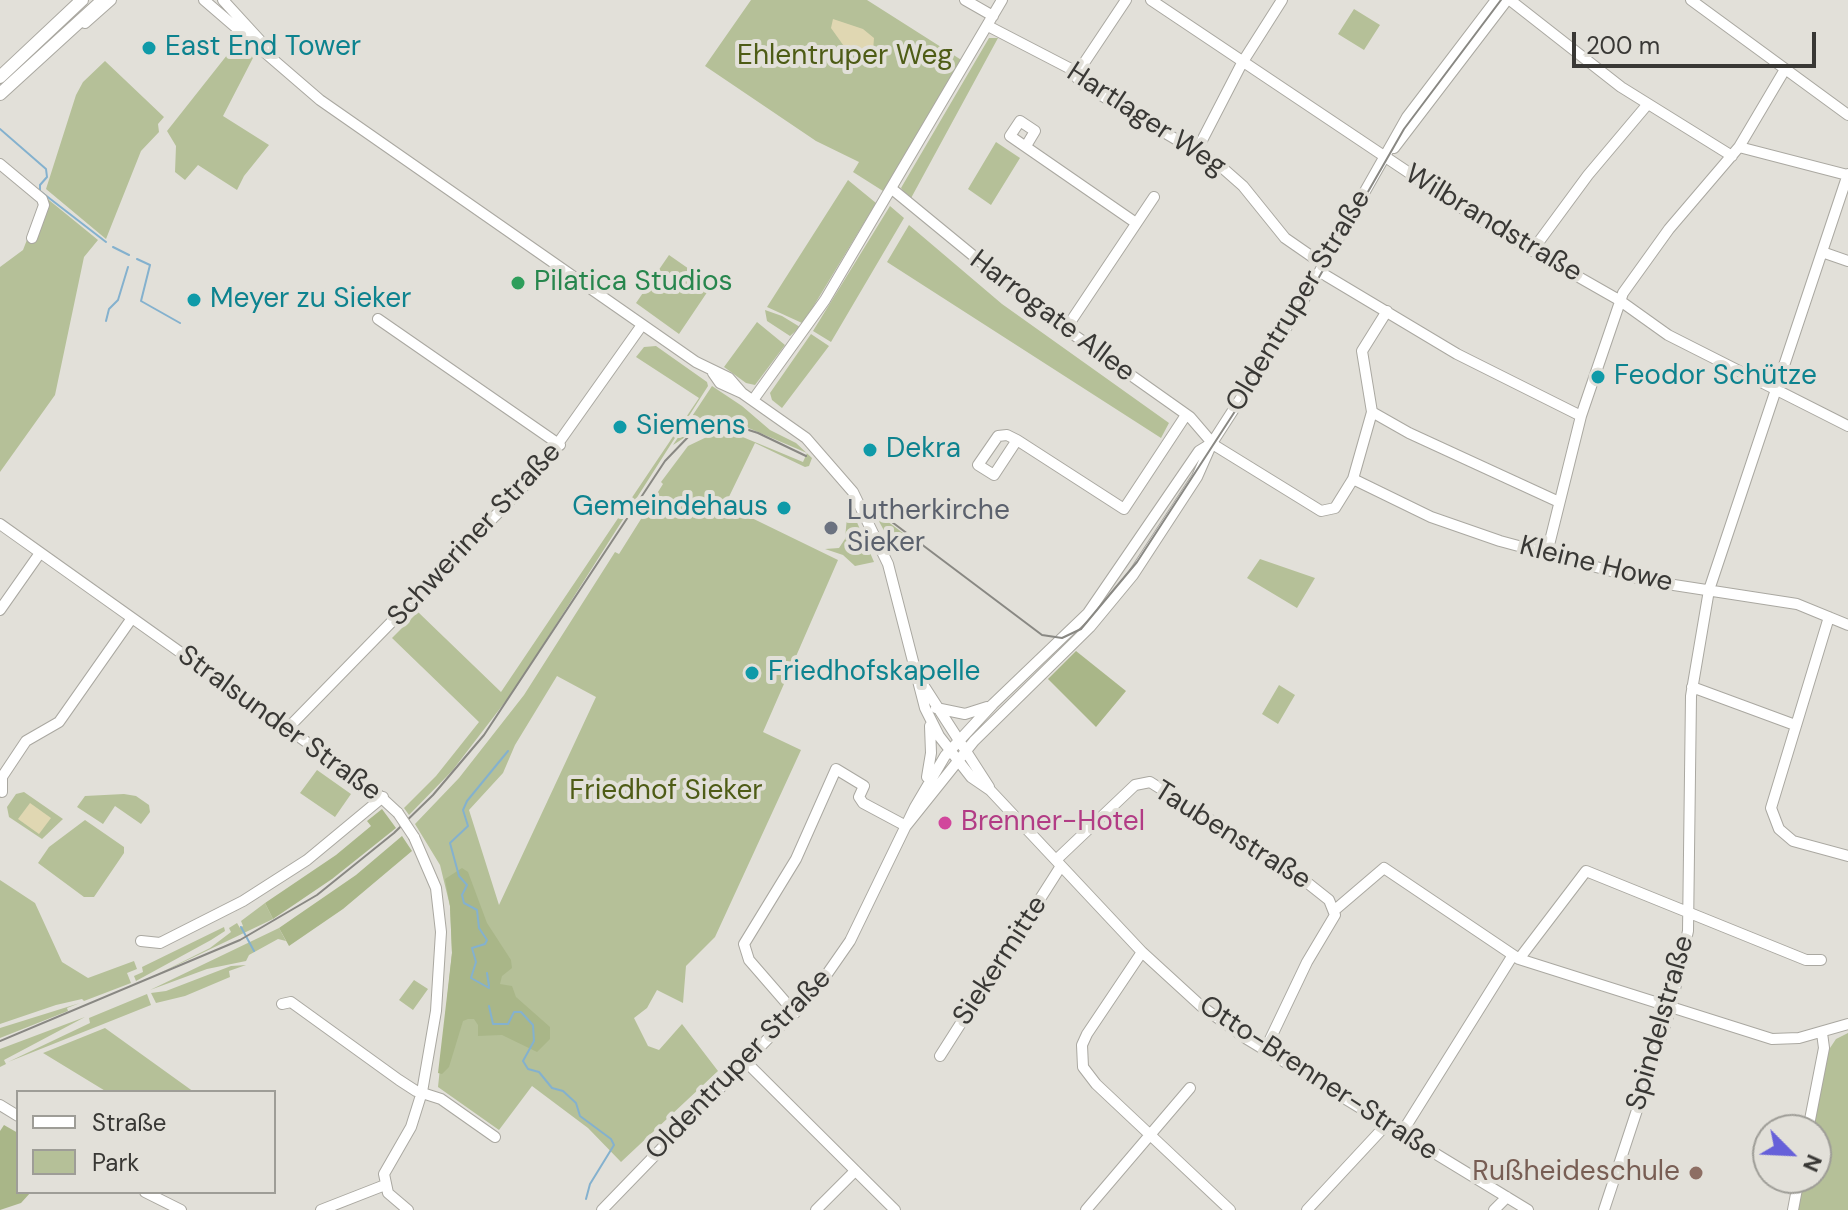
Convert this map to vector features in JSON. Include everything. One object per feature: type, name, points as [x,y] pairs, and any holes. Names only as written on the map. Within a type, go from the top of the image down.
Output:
[{"type":"main road","points":[[0,77],[82,0]]},
{"type":"main road","points":[[0,94],[76,28],[103,0]]},
{"type":"street","points":[[76,28],[111,0]]},
{"type":"street","name":"Otto-Brenner-Straße","points":[[204,0],[320,100],[642,325],[713,373],[725,375],[742,393],[817,447],[859,502],[888,564],[917,675],[949,751],[971,777],[990,790]]},
{"type":"street","name":"Otto-Brenner-Straße","points":[[223,0],[282,67]]},
{"type":"street","name":"Hartlager Weg","points":[[965,0],[990,21],[1076,75],[1082,84],[1231,174],[1285,238],[1322,268],[1457,354],[1581,416]]},
{"type":"street","points":[[753,400],[806,329],[1002,0]]},
{"type":"street","points":[[1076,75],[1126,0]]},
{"type":"street","name":"Wilbrandstraße","points":[[1151,0],[1384,158],[1532,251],[1619,300],[1668,335],[1848,426]]},
{"type":"street","points":[[1196,152],[1242,63],[1282,0]]},
{"type":"street","name":"Oldentruper Straße","points":[[906,826],[965,752],[1116,598],[1197,477],[1212,443],[1322,268],[1425,91],[1496,0]]},
{"type":"street","points":[[1508,0],[1647,105],[1732,156]]},
{"type":"street","name":"Oldentruper Straße","points":[[1384,158],[1508,0]]},
{"type":"street","points":[[1691,0],[1848,115]]},
{"type":"street","points":[[1547,553],[1581,416],[1619,300],[1654,248],[1739,147],[1784,71]]},
{"type":"street","points":[[1532,251],[1588,175],[1647,105]]},
{"type":"street","points":[[1026,146],[1136,223]]},
{"type":"street","points":[[1739,147],[1848,174]]},
{"type":"street","points":[[0,164],[42,199],[44,205],[32,238]]},
{"type":"street","name":"Spindelstraße","points":[[1604,1210],[1671,1007],[1691,913],[1692,687],[1709,590],[1848,174]]},
{"type":"street","name":"Harrogate Allee","points":[[892,189],[1065,330],[1186,415],[1212,443],[1321,511],[1335,508],[1353,479]]},
{"type":"street","points":[[1065,330],[1154,197]]},
{"type":"street","points":[[1822,252],[1848,261]]},
{"type":"street","points":[[1353,479],[1372,412],[1362,351],[1387,311]]},
{"type":"street","points":[[378,319],[560,445]]},
{"type":"street","name":"Schweriner Straße","points":[[287,729],[523,488],[560,445],[642,325]]},
{"type":"street","points":[[1372,412],[1559,502]]},
{"type":"street","points":[[1017,440],[1124,509],[1186,415]]},
{"type":"street","name":"Oldentruper Straße","points":[[602,1210],[795,1013],[850,941],[923,791],[949,751],[1088,613],[1199,451],[1212,443]]},
{"type":"street","name":"Kleine Howe","points":[[1353,479],[1462,530],[1648,581],[1797,604],[1848,625]]},
{"type":"street","name":"Stralsunder Straße","points":[[0,524],[383,797],[414,837],[436,888],[441,932],[436,1011],[422,1092],[411,1127],[386,1168],[385,1185]]},
{"type":"street","points":[[0,610],[40,553]]},
{"type":"street","points":[[1829,617],[1771,803],[1773,820],[1793,841],[1848,856]]},
{"type":"street","points":[[2,792],[2,777],[26,741],[59,722],[132,618]]},
{"type":"street","points":[[1692,687],[1795,725]]},
{"type":"street","points":[[923,791],[931,753],[932,711],[965,714],[993,704]]},
{"type":"street","name":"Otto-Brenner-Straße","points":[[932,711],[990,790],[1142,952],[1201,1006],[1265,1050],[1528,1210]]},
{"type":"street","points":[[795,1013],[749,960],[744,944],[796,859],[836,769],[864,786],[859,797],[863,803],[906,826]]},
{"type":"street","name":"Taubenstraße","points":[[1058,863],[1135,785],[1150,782],[1295,873],[1336,909]]},
{"type":"street","points":[[141,941],[160,943],[243,901],[307,860],[383,797]]},
{"type":"street","name":"Siekermitte","points":[[940,1056],[1058,863]]},
{"type":"street","name":"Taubenstraße","points":[[1265,1050],[1336,909],[1384,868],[1516,957]]},
{"type":"street","points":[[1401,1134],[1516,957],[1586,871],[1806,960],[1821,960]]},
{"type":"street","points":[[1142,952],[1087,1034],[1082,1059],[1096,1084],[1230,1210]]},
{"type":"street","points":[[1516,957],[1772,1039],[1785,1040],[1822,1033],[1848,1024]]},
{"type":"street","points":[[282,1004],[291,1002],[422,1092],[436,1096],[495,1137]]},
{"type":"street","points":[[1811,1114],[1824,1048],[1822,1033]]},
{"type":"street","points":[[746,1062],[895,1210]]},
{"type":"street","points":[[1086,1210],[1190,1088]]},
{"type":"street","points":[[1307,1210],[1386,1125]]},
{"type":"street","points":[[816,1210],[855,1171]]},
{"type":"street","points":[[321,1210],[385,1185],[388,1193],[408,1210]]},
{"type":"street","points":[[149,1194],[181,1210]]},
{"type":"street","points":[[1494,1210],[1507,1197]]},
{"type":"green space","name":"Ehlentruper Weg","points":[[751,0],[867,0],[963,61],[883,191],[853,172],[859,162],[816,141],[705,66]]},
{"type":"green space","points":[[1354,9],[1380,25],[1364,50],[1338,34]]},
{"type":"green space","points":[[989,38],[998,38],[910,200],[901,188]]},
{"type":"green space","points":[[235,45],[254,56],[223,116],[269,145],[244,176],[237,190],[198,165],[185,180],[175,172],[176,146],[167,131]]},
{"type":"green space","points":[[105,61],[164,117],[158,124],[159,132],[141,151],[106,239],[46,189],[76,95],[83,82]]},
{"type":"green space","points":[[996,142],[1020,158],[991,205],[968,189]]},
{"type":"green space","points":[[848,180],[876,203],[813,307],[802,323],[767,307]]},
{"type":"green space","points":[[44,196],[98,240],[84,257],[55,395],[0,472],[0,267],[23,250]]},
{"type":"green space","points":[[890,206],[904,218],[831,342],[813,331]]},
{"type":"green space","points":[[909,225],[1002,304],[1169,423],[1161,438],[887,262]]},
{"type":"green space","points":[[669,255],[712,285],[679,334],[636,303]]},
{"type":"green space","points":[[765,310],[800,327],[790,336],[767,321]]},
{"type":"green space","points":[[757,322],[785,345],[755,385],[746,383],[724,367]]},
{"type":"green space","points":[[811,334],[829,346],[782,408],[772,400],[770,393]]},
{"type":"green space","points":[[656,346],[707,382],[708,386],[515,689],[452,771],[409,815],[404,808],[436,776],[479,722],[392,638],[418,612],[501,692],[699,398],[636,357],[644,347]]},
{"type":"green space","points":[[712,386],[806,453],[732,421],[707,423],[673,445]]},
{"type":"green space","name":"Friedhof Sieker","points":[[715,433],[733,433],[803,462],[807,453],[812,458],[809,466],[805,467],[755,443],[725,505],[838,560],[763,732],[801,750],[715,937],[686,966],[683,1003],[657,990],[647,1008],[634,1018],[648,1046],[659,1050],[682,1024],[718,1071],[621,1162],[588,1128],[532,1086],[499,1130],[438,1087],[452,953],[450,906],[440,865],[415,824],[459,778],[524,695],[615,552],[619,554],[663,484],[661,482],[688,446]],"holes":[[[557,676],[596,697],[499,905],[469,810],[503,773],[515,745]]]},
{"type":"green space","points":[[874,512],[883,518],[919,545],[895,551]]},
{"type":"green space","points":[[847,517],[856,520],[874,562],[855,566],[843,555],[825,549],[839,548],[845,539]]},
{"type":"green space","points":[[1260,559],[1315,578],[1297,608],[1247,578]]},
{"type":"green space","points":[[1076,651],[1126,691],[1096,727],[1048,679]]},
{"type":"green space","points":[[1279,685],[1295,695],[1278,724],[1262,714]]},
{"type":"green space","points":[[317,770],[351,794],[335,817],[300,793]]},
{"type":"green space","points":[[24,792],[63,819],[42,839],[9,817],[7,807],[16,794]]},
{"type":"green space","points":[[85,796],[136,796],[149,805],[150,812],[141,824],[115,806],[103,824],[77,807]]},
{"type":"green space","points":[[382,809],[396,828],[332,879],[273,919],[265,903],[336,855],[371,826],[367,821]]},
{"type":"green space","points":[[85,820],[124,847],[124,853],[94,897],[84,897],[38,863],[49,847]]},
{"type":"green space","points":[[402,836],[412,851],[343,909],[289,946],[279,928],[356,875]]},
{"type":"green space","points":[[462,868],[468,872],[487,923],[511,960],[512,968],[502,976],[500,984],[512,986],[516,997],[550,1027],[550,1039],[537,1052],[502,1035],[478,1036],[478,1025],[474,1019],[468,1019],[463,1021],[449,1067],[442,1074],[438,1073],[452,953],[450,906],[445,879]]},
{"type":"green space","points":[[0,880],[35,903],[62,962],[88,978],[134,961],[137,969],[127,973],[131,983],[84,1001],[56,1005],[0,1024]]},
{"type":"green space","points":[[265,903],[273,919],[146,980],[210,948],[231,932],[229,928],[237,923],[240,928],[243,926],[241,921]]},
{"type":"green space","points":[[224,927],[225,931],[211,940],[136,981],[134,976],[143,972],[142,967]]},
{"type":"green space","points":[[279,928],[286,941],[278,939],[249,955],[246,961],[207,969],[150,990]]},
{"type":"green space","points":[[246,965],[229,971],[230,977],[185,996],[156,1003],[151,993],[166,991],[231,966]]},
{"type":"green space","points":[[414,980],[428,989],[413,1010],[399,1000]]},
{"type":"green space","points":[[147,994],[151,1005],[8,1062],[90,1023],[89,1018]]},
{"type":"green space","points":[[80,1003],[67,1008],[68,1011],[0,1038],[0,1028]]},
{"type":"green space","points":[[85,1017],[4,1060],[6,1064],[0,1067],[0,1049]]},
{"type":"green space","points":[[105,1028],[191,1090],[104,1090],[43,1053]]},
{"type":"green space","points":[[1848,1033],[1848,1210],[1797,1210],[1800,1194],[1832,1194],[1832,1114],[1815,1114],[1828,1051],[1836,1039]]},
{"type":"green space","points":[[4,1125],[16,1132],[16,1194],[29,1194],[21,1203],[0,1210],[0,1131]]},
{"type":"sand","points":[[833,19],[863,29],[874,38],[873,51],[861,56],[846,49],[831,28]]},
{"type":"sand","points":[[30,803],[51,818],[39,834],[18,819]]},
{"type":"waterway","points":[[0,129],[46,169],[47,177],[40,185],[40,191],[106,242]]},
{"type":"waterway","points":[[113,247],[129,255]]},
{"type":"waterway","points":[[137,259],[150,265],[141,301],[180,323]]},
{"type":"waterway","points":[[106,321],[109,309],[118,300],[128,267]]},
{"type":"waterway","points":[[489,988],[471,978],[476,962],[472,948],[485,944],[487,940],[479,928],[477,910],[464,903],[462,895],[467,885],[459,876],[450,843],[468,826],[463,810],[467,801],[508,751]]},
{"type":"waterway","points":[[241,927],[254,951]]},
{"type":"waterway","points":[[487,973],[489,986]]},
{"type":"waterway","points":[[489,1006],[493,1024],[508,1024],[514,1012],[521,1012],[533,1025],[534,1041],[523,1061],[528,1069],[539,1072],[552,1088],[563,1091],[576,1103],[580,1116],[611,1139],[614,1145],[590,1184],[586,1199]]},
{"type":"tram line","points":[[876,510],[1042,635],[1062,638],[1081,629],[1137,562],[1295,319],[1404,129],[1501,0]]},
{"type":"tram line","points":[[0,1041],[240,940],[317,895],[394,833],[433,795],[484,735],[665,461],[690,435],[711,426],[733,425],[758,433],[806,456]]},
{"type":"place","name":"East End Tower","points":[[149,48]]},
{"type":"place","name":"Pilatica Studios","points":[[518,283]]},
{"type":"place","name":"Meyer zu Sieker","points":[[194,300]]},
{"type":"place","name":"Feodor Schütze","points":[[1598,377]]},
{"type":"place","name":"Siemens","points":[[620,427]]},
{"type":"place","name":"Dekra","points":[[870,450]]},
{"type":"place","name":"Gemeindehaus","points":[[784,508]]},
{"type":"place","name":"Lutherkirche Sieker","points":[[831,528]]},
{"type":"place","name":"Friedhofskapelle","points":[[752,673]]},
{"type":"place","name":"Brenner-Hotel","points":[[945,823]]},
{"type":"place","name":"Rußheideschule","points":[[1696,1173]]}]
